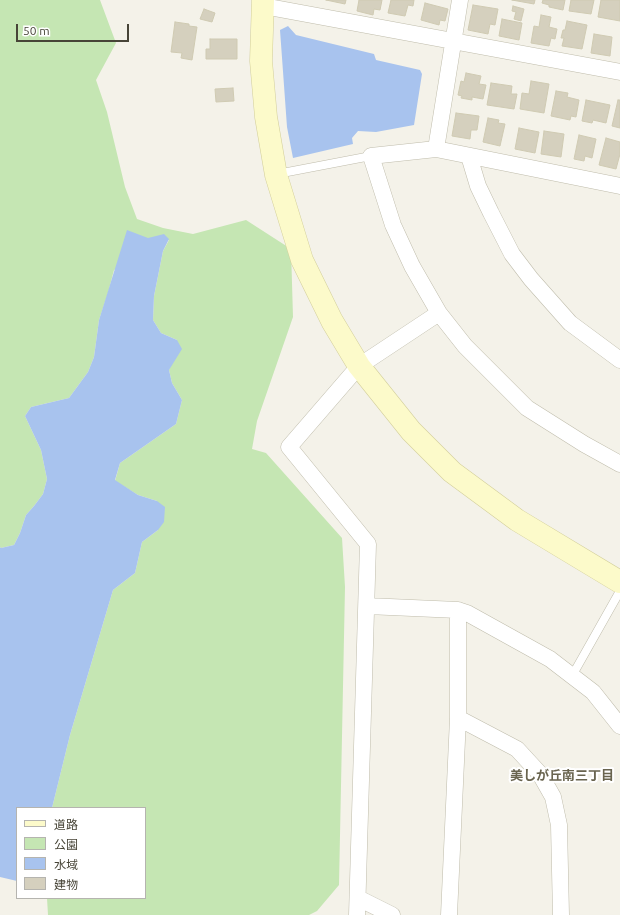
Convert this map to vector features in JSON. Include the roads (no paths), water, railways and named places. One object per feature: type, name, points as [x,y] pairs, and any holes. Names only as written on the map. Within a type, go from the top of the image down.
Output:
[{"type":"street","points":[[436,149],[460,0]]},
{"type":"street","points":[[620,72],[453,42],[263,3],[261,61],[266,117],[276,175],[302,260],[332,321],[359,366],[411,431],[452,472],[517,520],[620,582]]},
{"type":"street","points":[[620,186],[436,149],[371,156],[393,225],[412,266],[439,313],[465,346],[527,408],[584,444],[620,464]]},
{"type":"street","points":[[469,156],[478,186],[512,254],[531,279],[570,323],[620,360]]},
{"type":"street","points":[[357,915],[368,544],[289,447],[359,366],[439,313]]},
{"type":"street","points":[[367,606],[458,610],[550,659],[594,692],[620,726]]},
{"type":"street","points":[[449,915],[458,718],[458,610]]},
{"type":"street","points":[[458,718],[517,749],[540,774],[553,797],[559,825],[561,915]]},
{"type":"street","points":[[358,898],[392,915]]},
{"type":"lane","points":[[276,175],[371,156]]},
{"type":"lane","points":[[572,676],[620,591]]},
{"type":"water","points":[[288,26],[296,35],[374,54],[376,60],[420,70],[422,74],[414,125],[376,132],[358,131],[352,138],[353,144],[293,158],[287,127],[280,30]]},
{"type":"water","points":[[127,230],[148,238],[164,234],[169,239],[163,251],[154,296],[153,320],[161,333],[177,340],[182,349],[169,370],[172,383],[182,400],[176,424],[120,463],[115,480],[138,495],[157,501],[165,507],[164,522],[158,530],[142,542],[135,573],[113,590],[70,735],[52,807],[16,807],[16,881],[0,877],[0,547],[14,545],[26,515],[43,494],[47,479],[41,450],[25,416],[31,407],[69,398],[88,372],[94,357],[99,320]]},
{"type":"district","name":"美しが丘南三丁目","points":[[562,776]]}]
